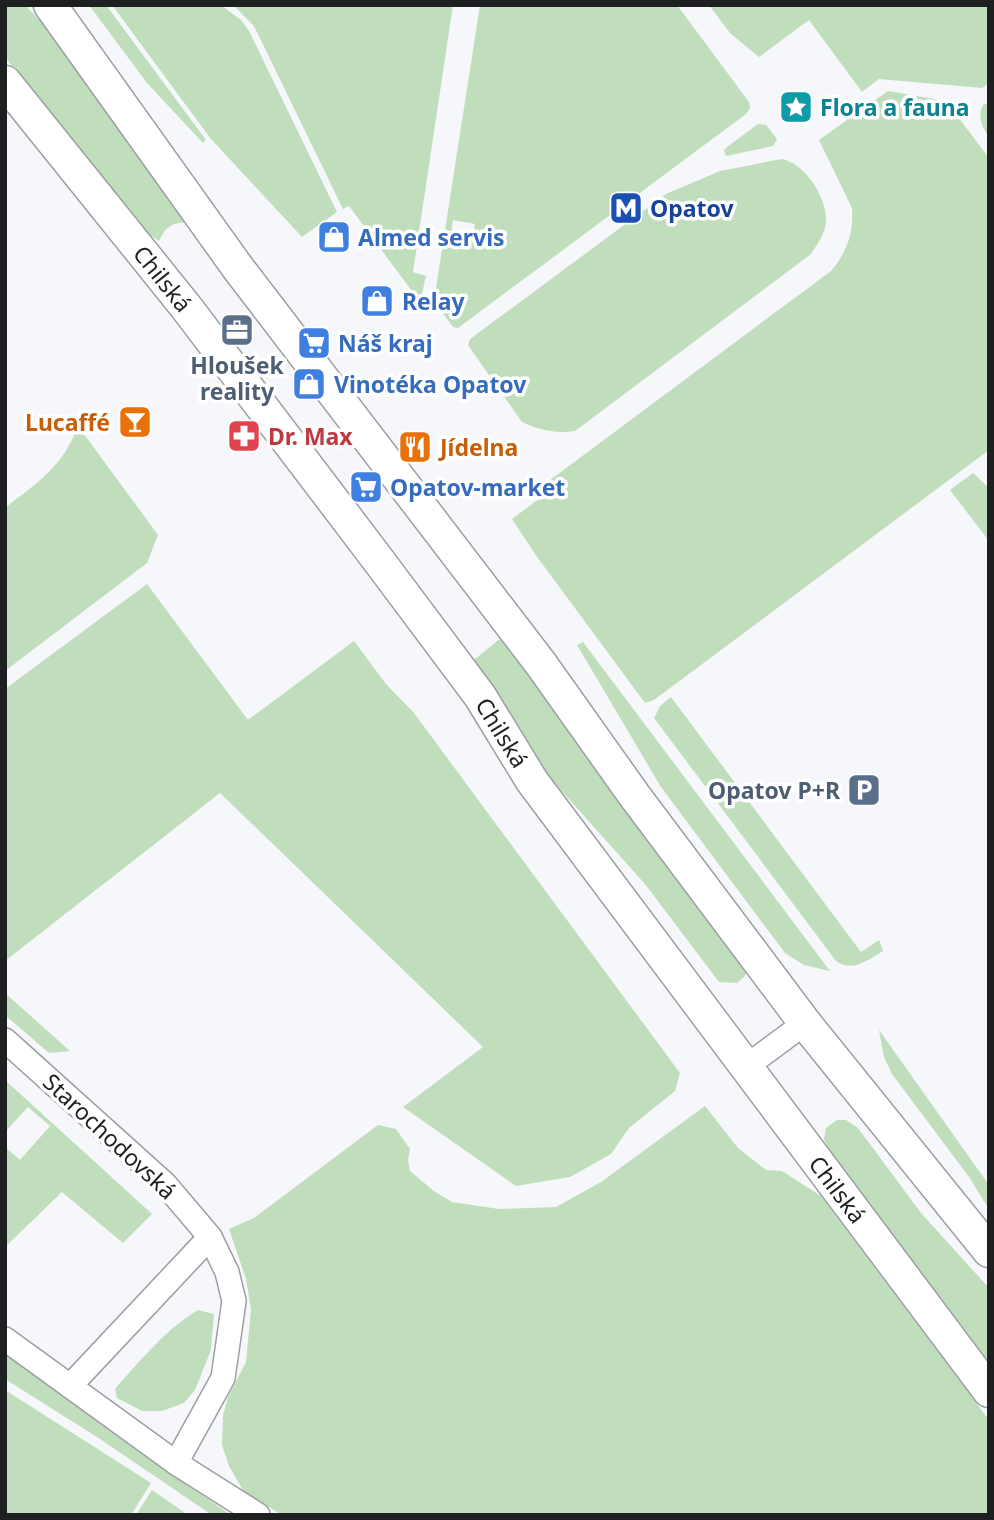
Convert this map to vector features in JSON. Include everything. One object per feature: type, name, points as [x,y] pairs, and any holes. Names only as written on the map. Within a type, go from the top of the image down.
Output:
[{"type":"main road","points":[[50,5],[238,268],[541,664],[634,795],[805,1023],[989,1251]]},
{"type":"main road","name":"Chilská","points":[[5,82],[186,307],[385,569],[480,696],[532,781],[989,1391]]},
{"type":"street","points":[[747,1066],[805,1023]]},
{"type":"street","name":"Starochodovská","points":[[5,1040],[165,1184],[210,1237],[228,1272],[234,1301],[223,1378],[176,1462]]},
{"type":"street","points":[[70,1386],[210,1237]]},
{"type":"street","points":[[5,1339],[176,1462],[258,1515]]},
{"type":"green space","points":[[5,5],[25,5],[52,33],[196,225],[174,224],[159,241],[135,225],[5,57]]},
{"type":"green space","points":[[89,5],[106,5],[206,140],[203,143],[147,83]]},
{"type":"green space","points":[[112,5],[221,5],[242,21],[337,212],[302,237],[211,139]]},
{"type":"green space","points":[[233,5],[453,5],[413,272],[426,276],[420,302],[349,206],[343,209],[254,26]]},
{"type":"green space","points":[[480,5],[677,5],[749,102],[750,108],[746,114],[458,328],[453,327],[434,301]],"holes":[[[453,220],[475,224],[471,244],[450,240]]]},
{"type":"green space","points":[[709,5],[989,5],[989,83],[982,88],[879,79],[862,92],[809,20],[759,57],[730,33]]},
{"type":"green space","points":[[888,91],[946,101],[989,158],[989,450],[654,700],[645,703],[512,519],[543,496],[538,489],[831,271],[848,242],[852,226],[852,208],[819,140]]},
{"type":"green space","points":[[984,104],[989,105],[989,137],[980,117]]},
{"type":"green space","points":[[758,124],[766,125],[777,139],[773,146],[726,156],[724,150],[727,147]]},
{"type":"green space","points":[[782,159],[806,174],[818,191],[825,209],[825,228],[811,254],[575,431],[548,431],[522,422],[468,345],[470,339],[666,194],[720,171]]},
{"type":"green space","points":[[78,426],[158,535],[147,563],[5,671],[5,508],[57,463]]},
{"type":"green space","points":[[973,473],[989,488],[989,541],[950,490]]},
{"type":"green space","points":[[147,584],[248,720],[354,641],[386,684],[414,713],[680,1073],[675,1091],[629,1128],[611,1154],[570,1177],[516,1186],[403,1107],[483,1047],[220,793],[5,961],[5,689]]},
{"type":"green space","points":[[500,639],[511,644],[747,969],[745,976],[737,983],[719,982],[645,884],[550,778],[466,666]]},
{"type":"green space","points":[[583,642],[830,971],[804,965],[785,953],[661,787],[577,645]]},
{"type":"green space","points":[[671,697],[861,952],[879,940],[883,951],[854,965],[848,966],[836,961],[654,718],[660,706]]},
{"type":"green space","points":[[5,993],[70,1051],[49,1053],[5,1015]]},
{"type":"green space","points":[[879,1030],[989,1185],[989,1209],[969,1177],[892,1074],[884,1057]]},
{"type":"green space","points":[[5,1080],[152,1214],[123,1243],[62,1192],[5,1247],[5,1147],[20,1160],[50,1126],[28,1107],[5,1132]]},
{"type":"green space","points":[[705,1106],[738,1148],[766,1170],[782,1171],[821,1196],[989,1420],[989,1515],[282,1515],[244,1492],[229,1466],[222,1445],[223,1415],[228,1397],[246,1362],[251,1309],[246,1279],[229,1229],[254,1218],[378,1125],[396,1129],[410,1149],[410,1171],[452,1202],[499,1209],[556,1207],[601,1182]]},
{"type":"green space","points":[[837,1120],[846,1120],[858,1128],[921,1213],[989,1288],[989,1362],[828,1148],[824,1139],[826,1128]]},
{"type":"green space","points":[[198,1310],[214,1314],[211,1350],[195,1390],[184,1403],[162,1411],[142,1411],[117,1398],[115,1389],[143,1357],[176,1326]]},
{"type":"green space","points":[[5,1356],[231,1515],[212,1515],[5,1379]]},
{"type":"green space","points":[[5,1390],[151,1483],[131,1515],[5,1515]]},
{"type":"green space","points":[[152,1490],[188,1515],[136,1515]]},
{"type":"place","name":"Flora a fauna","points":[[796,107]]},
{"type":"place","name":"Opatov","points":[[626,208]]},
{"type":"place","name":"Almed servis","points":[[334,237]]},
{"type":"place","name":"Relay","points":[[377,301]]},
{"type":"place","name":"Hloušek reality","points":[[237,330]]},
{"type":"place","name":"Náš kraj","points":[[314,343]]},
{"type":"place","name":"Vinotéka Opatov","points":[[309,384]]},
{"type":"place","name":"Lucaffé","points":[[135,422]]},
{"type":"place","name":"Dr. Max","points":[[244,436]]},
{"type":"place","name":"Jídelna","points":[[415,447]]},
{"type":"place","name":"Opatov-market","points":[[366,487]]},
{"type":"place","name":"Opatov P+R","points":[[864,790]]}]
